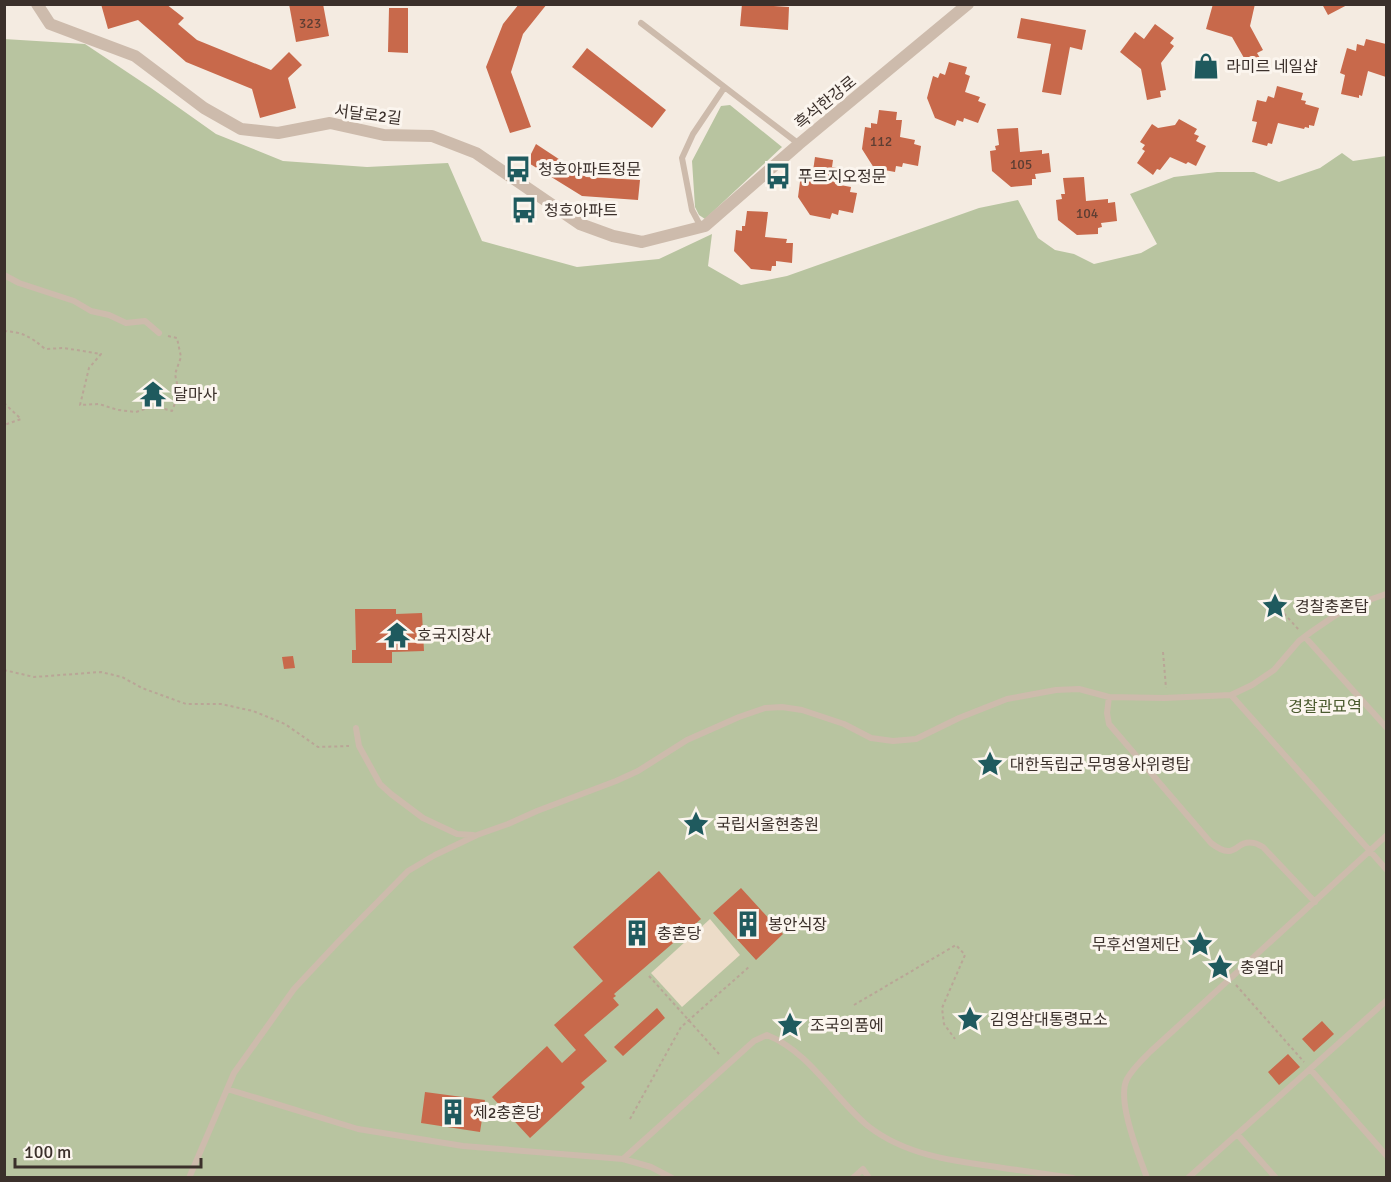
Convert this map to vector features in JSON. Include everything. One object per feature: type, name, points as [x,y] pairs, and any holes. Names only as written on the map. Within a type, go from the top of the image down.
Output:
[{"type":"street","name":"서달로2길","points":[[37,4],[50,24],[135,56],[204,108],[241,129],[278,133],[330,123],[384,135],[432,136],[476,153],[580,224],[613,236],[642,242],[703,227]]},
{"type":"street","name":"흑석한강로","points":[[703,227],[968,4]]},
{"type":"lane","points":[[641,23],[800,144]]},
{"type":"lane","points":[[703,227],[692,210],[682,158],[693,134],[724,88]]},
{"type":"lane","points":[[4,275],[19,283],[74,301],[91,311],[109,315],[126,323],[145,321],[159,333]]},
{"type":"lane","points":[[189,1178],[234,1073],[294,989],[408,871],[435,855],[477,835],[616,781],[638,771],[687,741],[739,717],[765,708],[782,707],[802,710],[844,724],[871,738],[893,741],[916,739],[981,708],[1007,699],[1056,690],[1079,689],[1109,696],[1167,698],[1231,695],[1252,685],[1274,670],[1305,636],[1333,616],[1352,606],[1386,594]]},
{"type":"lane","points":[[1305,636],[1386,727]]},
{"type":"lane","points":[[1231,695],[1386,869]]},
{"type":"lane","points":[[1109,696],[1107,713],[1109,724],[1211,843],[1219,849],[1232,852],[1244,844],[1253,843],[1263,847],[1315,902]]},
{"type":"lane","points":[[356,728],[359,746],[380,784],[423,818],[457,834],[477,835]]},
{"type":"lane","points":[[1147,1178],[1125,1112],[1123,1090],[1126,1080],[1137,1065],[1386,836]]},
{"type":"lane","points":[[1188,1178],[1385,1006]]},
{"type":"lane","points":[[623,1159],[754,1041],[767,1035],[782,1041],[800,1056],[866,1124],[889,1140],[911,1150],[951,1160],[1074,1178]]},
{"type":"lane","points":[[1311,1070],[1386,1155]]},
{"type":"lane","points":[[227,1089],[358,1129],[463,1146],[623,1159],[651,1167],[672,1178]]},
{"type":"lane","points":[[1238,1134],[1276,1178]]},
{"type":"lane","points":[[853,1178],[863,1169],[869,1178]]},
{"type":"path","points":[[4,331],[30,336],[45,349],[64,348],[101,354],[89,368],[80,405],[99,405],[136,412],[154,406],[172,411],[179,393],[175,374],[181,357],[177,338],[159,333]]},
{"type":"path","points":[[4,403],[21,419],[4,425]]},
{"type":"path","points":[[1280,609],[1305,636]]},
{"type":"path","points":[[1163,652],[1167,698]]},
{"type":"path","points":[[4,670],[34,677],[101,672],[122,677],[142,688],[186,704],[221,704],[253,711],[285,724],[318,747],[359,746]]},
{"type":"path","points":[[854,1005],[956,945],[965,955],[942,1008],[944,1024],[955,1039]]},
{"type":"path","points":[[630,1119],[681,1027],[750,966]]},
{"type":"path","points":[[649,976],[719,1054]]},
{"type":"path","points":[[1231,978],[1311,1070]]},
{"type":"green space","name":"국립서울현충원","points":[[4,39],[85,44],[216,134],[283,161],[367,167],[448,163],[482,241],[577,267],[659,259],[712,234],[708,266],[741,285],[787,276],[979,208],[1018,200],[1038,238],[1055,250],[1074,254],[1094,264],[1141,253],[1157,244],[1130,194],[1174,177],[1217,172],[1254,172],[1279,182],[1320,168],[1342,153],[1353,161],[1386,156],[1386,1177],[5,1177]]},
{"type":"green space","points":[[730,105],[782,147],[705,219],[699,215],[695,207],[692,161],[721,106]]},
{"type":"shaded area","points":[[710,919],[740,955],[682,1007],[651,973]]},
{"type":"building","points":[[101,4],[166,4],[184,18],[178,24],[197,40],[271,70],[289,52],[302,65],[288,78],[296,108],[260,118],[252,89],[186,62],[138,20],[108,29]]},
{"type":"building","points":[[289,4],[323,4],[329,36],[296,42]]},
{"type":"building","points":[[519,4],[547,4],[523,34],[511,72],[531,127],[510,133],[486,67],[503,24]]},
{"type":"building","points":[[742,4],[789,7],[788,30],[740,26]]},
{"type":"building","points":[[1213,4],[1255,4],[1250,26],[1263,50],[1257,53],[1260,58],[1248,65],[1232,37],[1206,29]]},
{"type":"building","points":[[1322,4],[1349,4],[1328,15]]},
{"type":"building","points":[[389,8],[408,8],[408,53],[388,52]]},
{"type":"building","points":[[1021,18],[1086,30],[1082,50],[1070,47],[1061,95],[1042,92],[1051,44],[1017,38]]},
{"type":"building","points":[[1155,24],[1174,38],[1170,43],[1174,46],[1161,63],[1166,90],[1160,91],[1161,97],[1147,100],[1141,69],[1120,52],[1135,32],[1144,39]]},
{"type":"building","points":[[1366,39],[1386,44],[1386,77],[1368,71],[1362,96],[1359,95],[1359,98],[1341,94],[1345,75],[1340,73],[1347,48],[1356,51],[1357,44],[1364,46]]},
{"type":"building","points":[[587,48],[666,110],[652,128],[572,67]]},
{"type":"building","points":[[949,62],[967,67],[965,74],[970,76],[965,92],[980,97],[978,101],[986,104],[978,123],[964,118],[963,122],[957,120],[955,126],[935,118],[927,98],[933,76],[938,78],[940,73],[945,75]]},
{"type":"building","points":[[1277,86],[1303,93],[1301,100],[1306,101],[1305,104],[1319,108],[1314,126],[1309,125],[1309,128],[1304,129],[1278,123],[1272,144],[1268,143],[1267,146],[1252,142],[1257,122],[1252,121],[1257,100],[1266,102],[1268,96],[1274,98]]},
{"type":"building","points":[[879,110],[897,112],[896,120],[902,120],[900,137],[915,140],[914,144],[921,146],[918,166],[903,163],[902,167],[896,166],[895,172],[874,168],[862,149],[865,127],[871,128],[871,123],[877,124]]},
{"type":"building","points":[[1179,119],[1197,129],[1194,134],[1199,136],[1196,141],[1206,146],[1196,166],[1170,157],[1153,175],[1137,163],[1145,151],[1142,149],[1145,145],[1140,142],[1152,124],[1158,128],[1175,125]]},
{"type":"building","points":[[1018,128],[1020,152],[1042,150],[1042,154],[1049,153],[1051,172],[1035,174],[1036,179],[1032,179],[1032,185],[1011,187],[992,171],[990,151],[996,150],[995,146],[999,145],[997,129]]},
{"type":"building","points":[[536,144],[586,177],[640,180],[638,200],[582,196],[527,162]]},
{"type":"building","points":[[815,157],[833,160],[832,167],[837,168],[835,184],[851,187],[850,192],[857,193],[853,213],[839,210],[838,215],[832,213],[830,219],[810,215],[798,197],[801,174],[806,175],[807,170],[813,171]]},
{"type":"building","points":[[1084,177],[1086,201],[1108,199],[1108,203],[1115,202],[1117,221],[1101,223],[1102,227],[1098,228],[1098,234],[1077,235],[1058,220],[1056,200],[1062,199],[1061,194],[1065,194],[1063,178]]},
{"type":"building","points":[[747,211],[768,212],[765,237],[787,239],[786,243],[793,243],[792,263],[776,261],[776,266],[772,266],[771,271],[751,269],[734,251],[736,230],[742,231],[742,226],[745,226]]},
{"type":"building","points":[[355,609],[396,609],[396,614],[422,613],[424,651],[392,652],[392,663],[352,663],[352,650],[356,650]]},
{"type":"building","points":[[293,656],[295,668],[284,669],[282,657]]},
{"type":"building","points":[[659,871],[701,919],[614,994],[616,996],[613,998],[619,1005],[584,1035],[607,1061],[581,1083],[585,1087],[530,1138],[492,1097],[547,1046],[562,1063],[576,1050],[554,1025],[603,981],[573,947]]},
{"type":"building","name":"봉안식장","points":[[741,888],[783,934],[756,960],[713,913]]},
{"type":"building","points":[[657,1008],[665,1018],[623,1056],[614,1047]]},
{"type":"building","points":[[1322,1021],[1334,1034],[1314,1052],[1302,1039]]},
{"type":"building","points":[[1288,1054],[1300,1067],[1279,1085],[1268,1072]]},
{"type":"building","name":"제2충혼당","points":[[425,1092],[485,1100],[480,1132],[421,1123]]},
{"type":"place","name":"라미르 네일샵","points":[[1206,66]]},
{"type":"place","name":"청호아파트정문","points":[[518,169]]},
{"type":"place","name":"푸르지오정문","points":[[778,176]]},
{"type":"place","name":"청호아파트","points":[[524,210]]},
{"type":"place","name":"달마사","points":[[153,394]]},
{"type":"place","name":"경찰충혼탑","points":[[1275,606]]},
{"type":"place","name":"호국지장사","points":[[397,635]]},
{"type":"place","name":"대한독립군 무명용사위령탑","points":[[990,764]]},
{"type":"place","name":"국립서울현충원","points":[[696,824]]},
{"type":"place","name":"봉안식장","points":[[748,924]]},
{"type":"place","name":"충혼당","points":[[637,933]]},
{"type":"place","name":"무후선열제단","points":[[1200,944]]},
{"type":"place","name":"충열대","points":[[1220,967]]},
{"type":"place","name":"김영삼대통령묘소","points":[[970,1019]]},
{"type":"place","name":"조국의품에","points":[[790,1025]]},
{"type":"place","name":"제2충혼당","points":[[453,1112]]},
{"type":"park label","name":"경찰관묘역","points":[[1325,706]]}]
